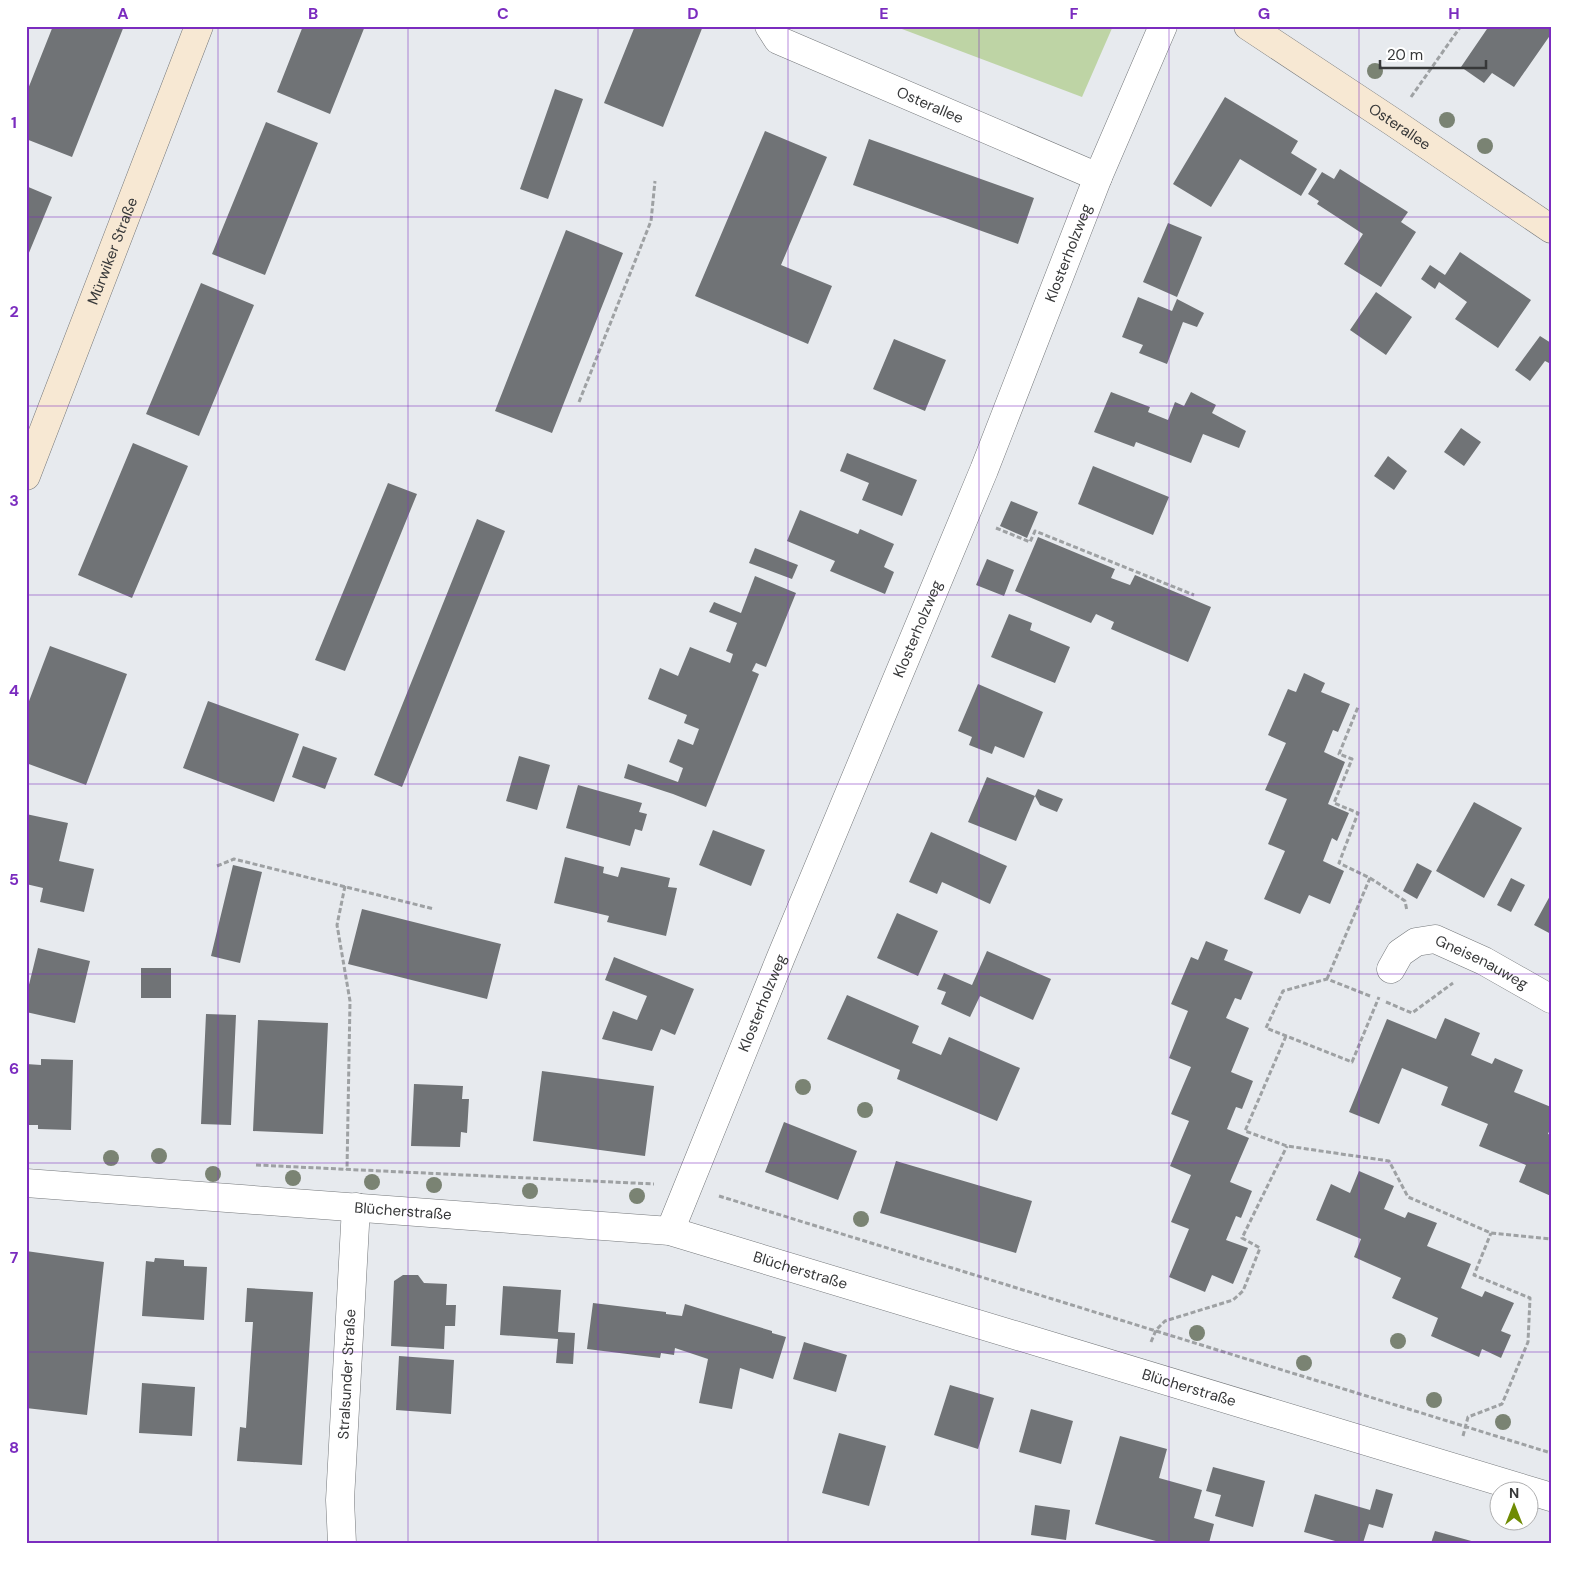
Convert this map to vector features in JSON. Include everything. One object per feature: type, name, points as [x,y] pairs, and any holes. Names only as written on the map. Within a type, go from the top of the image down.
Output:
[{"type":"main road","name":"Mürwiker Straße","points":[[26,476],[199,26]]},
{"type":"main road","name":"Osterallee","points":[[1248,26],[1551,229]]},
{"type":"street","name":"Osterallee","points":[[769,26],[778,40],[1098,177]]},
{"type":"street","name":"Klosterholzweg","points":[[670,1231],[965,516],[1098,177],[1164,26]]},
{"type":"street","name":"Gneisenauweg","points":[[1391,969],[1400,952],[1416,942],[1435,940],[1484,961],[1551,999]]},
{"type":"street","name":"Blücherstraße","points":[[26,1183],[670,1231],[1551,1497]]},
{"type":"street","name":"Stralsunder Straße","points":[[342,1543],[340,1500],[356,1208]]},
{"type":"path","points":[[1393,122],[1461,26]]},
{"type":"path","points":[[579,402],[651,221],[655,181]]},
{"type":"path","points":[[965,516],[1030,542],[1035,531],[1194,595]]},
{"type":"path","points":[[1358,706],[1339,754],[1352,759],[1334,803],[1358,814],[1339,863],[1370,878],[1405,901],[1416,942]]},
{"type":"path","points":[[217,866],[234,859],[434,908]]},
{"type":"path","points":[[1327,979],[1370,878]]},
{"type":"path","points":[[345,886],[337,925],[350,1001],[346,1169],[356,1208]]},
{"type":"path","points":[[1266,1028],[1352,1062],[1391,969]]},
{"type":"path","points":[[1286,1036],[1245,1131],[1287,1146],[1389,1160],[1408,1197],[1491,1233],[1551,1239]]},
{"type":"path","points":[[1140,1373],[1156,1330],[1165,1321],[1234,1300],[1243,1291],[1260,1248],[1242,1238],[1287,1146]]},
{"type":"path","points":[[251,1165],[688,1186],[1551,1453]]},
{"type":"path","points":[[1454,1468],[1468,1417],[1502,1404],[1528,1342],[1530,1298],[1474,1275],[1491,1233]]},
{"type":"green space","points":[[894,26],[1113,26],[1082,97]]},
{"type":"building","points":[[53,26],[124,26],[72,157],[26,139],[26,94]]},
{"type":"building","points":[[303,26],[365,26],[330,114],[277,92]]},
{"type":"building","points":[[635,26],[703,26],[663,127],[604,103]]},
{"type":"building","points":[[1489,26],[1551,26],[1551,34],[1514,87],[1492,73],[1484,83],[1461,67]]},
{"type":"building","points":[[555,89],[583,99],[548,199],[520,189]]},
{"type":"building","points":[[1225,97],[1298,141],[1291,153],[1317,169],[1301,196],[1240,159],[1211,207],[1173,184]]},
{"type":"building","points":[[266,122],[318,143],[265,275],[212,254]]},
{"type":"building","points":[[765,131],[827,157],[781,265],[832,286],[808,344],[695,296]]},
{"type":"building","points":[[869,139],[1034,198],[1018,244],[853,185]]},
{"type":"building","points":[[1340,169],[1408,212],[1401,222],[1416,232],[1381,287],[1344,264],[1363,234],[1317,204],[1319,201],[1308,194],[1322,172],[1334,179]]},
{"type":"building","points":[[26,186],[52,197],[26,260]]},
{"type":"building","points":[[1168,223],[1202,237],[1177,297],[1143,282]]},
{"type":"building","points":[[566,230],[623,253],[552,433],[495,411]]},
{"type":"building","points":[[1460,252],[1531,300],[1498,348],[1455,319],[1467,302],[1439,282],[1435,289],[1421,279],[1430,265],[1445,275]]},
{"type":"building","points":[[201,283],[254,305],[199,436],[146,414]]},
{"type":"building","points":[[1376,292],[1412,317],[1386,355],[1350,330]]},
{"type":"building","points":[[1138,297],[1172,311],[1177,299],[1204,313],[1197,327],[1183,322],[1167,364],[1139,353],[1143,345],[1122,337]]},
{"type":"building","points":[[1540,336],[1551,343],[1551,364],[1545,361],[1530,381],[1515,370]]},
{"type":"building","points":[[894,339],[946,360],[925,411],[873,389]]},
{"type":"building","points":[[1111,392],[1150,407],[1148,412],[1168,420],[1175,402],[1184,406],[1191,392],[1216,405],[1212,413],[1246,431],[1239,448],[1203,434],[1191,463],[1136,442],[1134,447],[1094,432]]},
{"type":"building","points":[[1461,428],[1481,442],[1464,466],[1444,452]]},
{"type":"building","points":[[133,443],[188,466],[132,598],[78,575]]},
{"type":"building","points":[[847,453],[917,480],[902,516],[862,500],[869,483],[840,471]]},
{"type":"building","points":[[1388,456],[1407,471],[1394,490],[1374,476]]},
{"type":"building","points":[[1093,466],[1169,497],[1153,535],[1078,504]]},
{"type":"building","points":[[388,483],[417,494],[345,671],[315,660]]},
{"type":"building","points":[[1011,501],[1038,512],[1027,538],[1000,526]]},
{"type":"building","points":[[800,510],[858,534],[860,529],[894,544],[884,567],[894,572],[885,594],[830,571],[835,561],[787,541]]},
{"type":"building","points":[[477,519],[505,531],[402,787],[374,775]]},
{"type":"building","points":[[1038,537],[1115,569],[1111,578],[1130,585],[1135,575],[1211,607],[1188,662],[1111,629],[1114,622],[1096,614],[1091,623],[1015,591]]},
{"type":"building","points":[[755,548],[798,565],[792,579],[749,563]]},
{"type":"building","points":[[987,559],[1014,570],[1004,596],[976,585]]},
{"type":"building","points":[[755,576],[796,593],[766,667],[756,663],[752,671],[759,674],[706,807],[624,778],[628,764],[678,782],[683,768],[669,762],[678,739],[693,745],[699,729],[684,723],[687,715],[648,699],[660,668],[678,676],[690,647],[730,663],[733,654],[726,651],[737,623],[709,612],[714,602],[741,613]]},
{"type":"building","points":[[1009,614],[1032,623],[1030,630],[1070,647],[1055,683],[991,657]]},
{"type":"building","points":[[50,646],[127,674],[86,785],[26,763],[26,709]]},
{"type":"building","points":[[1304,673],[1325,683],[1321,692],[1350,704],[1338,732],[1333,730],[1324,752],[1345,762],[1328,804],[1349,813],[1337,841],[1332,838],[1323,861],[1344,871],[1330,904],[1309,895],[1300,914],[1264,899],[1285,851],[1268,844],[1287,799],[1265,790],[1286,743],[1268,735],[1288,689],[1296,692]]},
{"type":"building","points":[[978,684],[1043,712],[1024,758],[995,746],[992,754],[969,745],[972,737],[958,731]]},
{"type":"building","points":[[208,701],[299,734],[274,802],[183,768]]},
{"type":"building","points":[[303,746],[337,758],[325,789],[292,777]]},
{"type":"building","points":[[519,756],[550,765],[537,810],[506,801]]},
{"type":"building","points":[[987,777],[1035,796],[1016,841],[968,822]]},
{"type":"building","points":[[578,785],[642,803],[639,812],[647,814],[642,831],[635,829],[630,846],[566,828]]},
{"type":"building","points":[[1038,789],[1063,799],[1057,812],[1040,805],[1035,796]]},
{"type":"building","points":[[1474,802],[1522,828],[1484,898],[1436,871]]},
{"type":"building","points":[[26,814],[68,823],[59,861],[94,869],[84,912],[40,902],[43,888],[26,884]]},
{"type":"building","points":[[713,830],[765,850],[751,886],[699,865]]},
{"type":"building","points":[[931,832],[1007,866],[990,904],[942,882],[937,894],[909,882]]},
{"type":"building","points":[[565,857],[604,867],[603,873],[618,877],[621,867],[670,878],[668,887],[677,888],[666,936],[607,922],[609,916],[554,903]]},
{"type":"building","points":[[1417,863],[1432,871],[1417,899],[1403,891]]},
{"type":"building","points":[[233,865],[262,872],[240,963],[211,956]]},
{"type":"building","points":[[1511,878],[1525,885],[1511,912],[1497,905]]},
{"type":"building","points":[[1551,894],[1551,934],[1534,925]]},
{"type":"building","points":[[362,909],[501,944],[487,999],[348,964]]},
{"type":"building","points":[[897,913],[938,931],[918,976],[877,958]]},
{"type":"building","points":[[1206,941],[1228,950],[1224,960],[1253,972],[1241,1000],[1235,998],[1226,1018],[1249,1028],[1231,1072],[1253,1081],[1242,1109],[1236,1107],[1227,1129],[1249,1138],[1230,1182],[1252,1191],[1241,1218],[1236,1216],[1226,1240],[1248,1248],[1233,1284],[1212,1275],[1205,1292],[1169,1277],[1189,1229],[1171,1222],[1191,1175],[1170,1166],[1189,1121],[1171,1114],[1191,1067],[1169,1058],[1188,1011],[1171,1004],[1191,957],[1198,960]]},
{"type":"building","points":[[38,948],[90,961],[75,1023],[26,1012],[26,997]]},
{"type":"building","points":[[987,951],[1051,979],[1033,1020],[980,996],[970,1017],[941,1004],[946,992],[937,989],[944,973],[972,985]]},
{"type":"building","points":[[614,957],[694,989],[675,1035],[661,1029],[652,1051],[602,1039],[613,1011],[637,1020],[647,996],[605,980]]},
{"type":"building","points":[[141,968],[171,968],[171,998],[141,998]]},
{"type":"building","points":[[847,995],[919,1026],[912,1043],[941,1055],[949,1037],[1020,1068],[997,1121],[897,1079],[900,1070],[827,1039]]},
{"type":"building","points":[[206,1014],[236,1015],[231,1125],[201,1124]]},
{"type":"building","points":[[1445,1018],[1480,1033],[1471,1055],[1492,1064],[1495,1058],[1523,1070],[1514,1092],[1551,1107],[1551,1127],[1548,1134],[1551,1135],[1551,1196],[1519,1182],[1526,1165],[1479,1146],[1488,1124],[1441,1105],[1448,1087],[1402,1068],[1379,1124],[1349,1112],[1387,1019],[1436,1039]]},
{"type":"building","points":[[258,1020],[328,1023],[323,1134],[253,1131]]},
{"type":"building","points":[[41,1059],[73,1060],[71,1130],[38,1129],[38,1125],[26,1125],[26,1064],[41,1065]]},
{"type":"building","points":[[542,1071],[654,1086],[645,1156],[533,1141]]},
{"type":"building","points":[[414,1084],[463,1086],[462,1099],[469,1099],[467,1133],[461,1132],[460,1147],[411,1146]]},
{"type":"building","points":[[784,1122],[857,1151],[838,1200],[765,1172]]},
{"type":"building","points":[[896,1161],[1032,1201],[1016,1253],[880,1213]]},
{"type":"building","points":[[1359,1171],[1394,1186],[1384,1209],[1405,1218],[1408,1212],[1437,1223],[1427,1246],[1471,1264],[1461,1288],[1482,1297],[1485,1291],[1514,1303],[1501,1331],[1511,1335],[1501,1358],[1482,1349],[1479,1357],[1431,1336],[1438,1318],[1392,1298],[1401,1278],[1354,1257],[1361,1239],[1316,1220],[1331,1184],[1350,1193]]},
{"type":"building","points":[[26,1251],[104,1262],[87,1415],[26,1408]]},
{"type":"building","points":[[155,1258],[184,1260],[184,1266],[207,1267],[204,1320],[142,1316],[146,1261],[154,1262]]},
{"type":"building","points":[[403,1275],[418,1275],[424,1283],[447,1284],[446,1305],[456,1305],[455,1326],[445,1326],[444,1349],[391,1346],[394,1281]]},
{"type":"building","points":[[503,1286],[561,1290],[558,1332],[575,1333],[573,1364],[556,1363],[558,1339],[500,1335]]},
{"type":"building","points":[[247,1288],[313,1292],[302,1465],[237,1461],[240,1427],[246,1428],[253,1322],[245,1322]]},
{"type":"building","points":[[593,1303],[666,1312],[666,1314],[682,1316],[685,1304],[786,1337],[773,1379],[740,1368],[732,1409],[699,1403],[708,1359],[675,1348],[674,1355],[661,1353],[660,1358],[587,1349]]},
{"type":"building","points":[[804,1342],[847,1355],[836,1392],[793,1379]]},
{"type":"building","points":[[399,1356],[454,1360],[451,1414],[396,1410]]},
{"type":"building","points":[[142,1383],[195,1387],[192,1436],[139,1433]]},
{"type":"building","points":[[950,1385],[994,1398],[978,1449],[934,1435]]},
{"type":"building","points":[[1031,1409],[1073,1421],[1061,1464],[1019,1452]]},
{"type":"building","points":[[839,1433],[886,1446],[869,1506],[822,1493]]},
{"type":"building","points":[[1120,1436],[1167,1449],[1159,1478],[1202,1490],[1194,1518],[1214,1524],[1209,1543],[1163,1543],[1095,1524]]},
{"type":"building","points":[[1213,1467],[1265,1481],[1253,1527],[1215,1516],[1221,1495],[1206,1491]]},
{"type":"building","points":[[1376,1489],[1393,1494],[1383,1528],[1369,1524],[1363,1543],[1342,1543],[1304,1532],[1315,1494],[1370,1510]]},
{"type":"building","points":[[1035,1505],[1070,1510],[1066,1540],[1031,1535]]},
{"type":"building","points":[[1435,1531],[1475,1542],[1475,1543],[1431,1543]]}]
